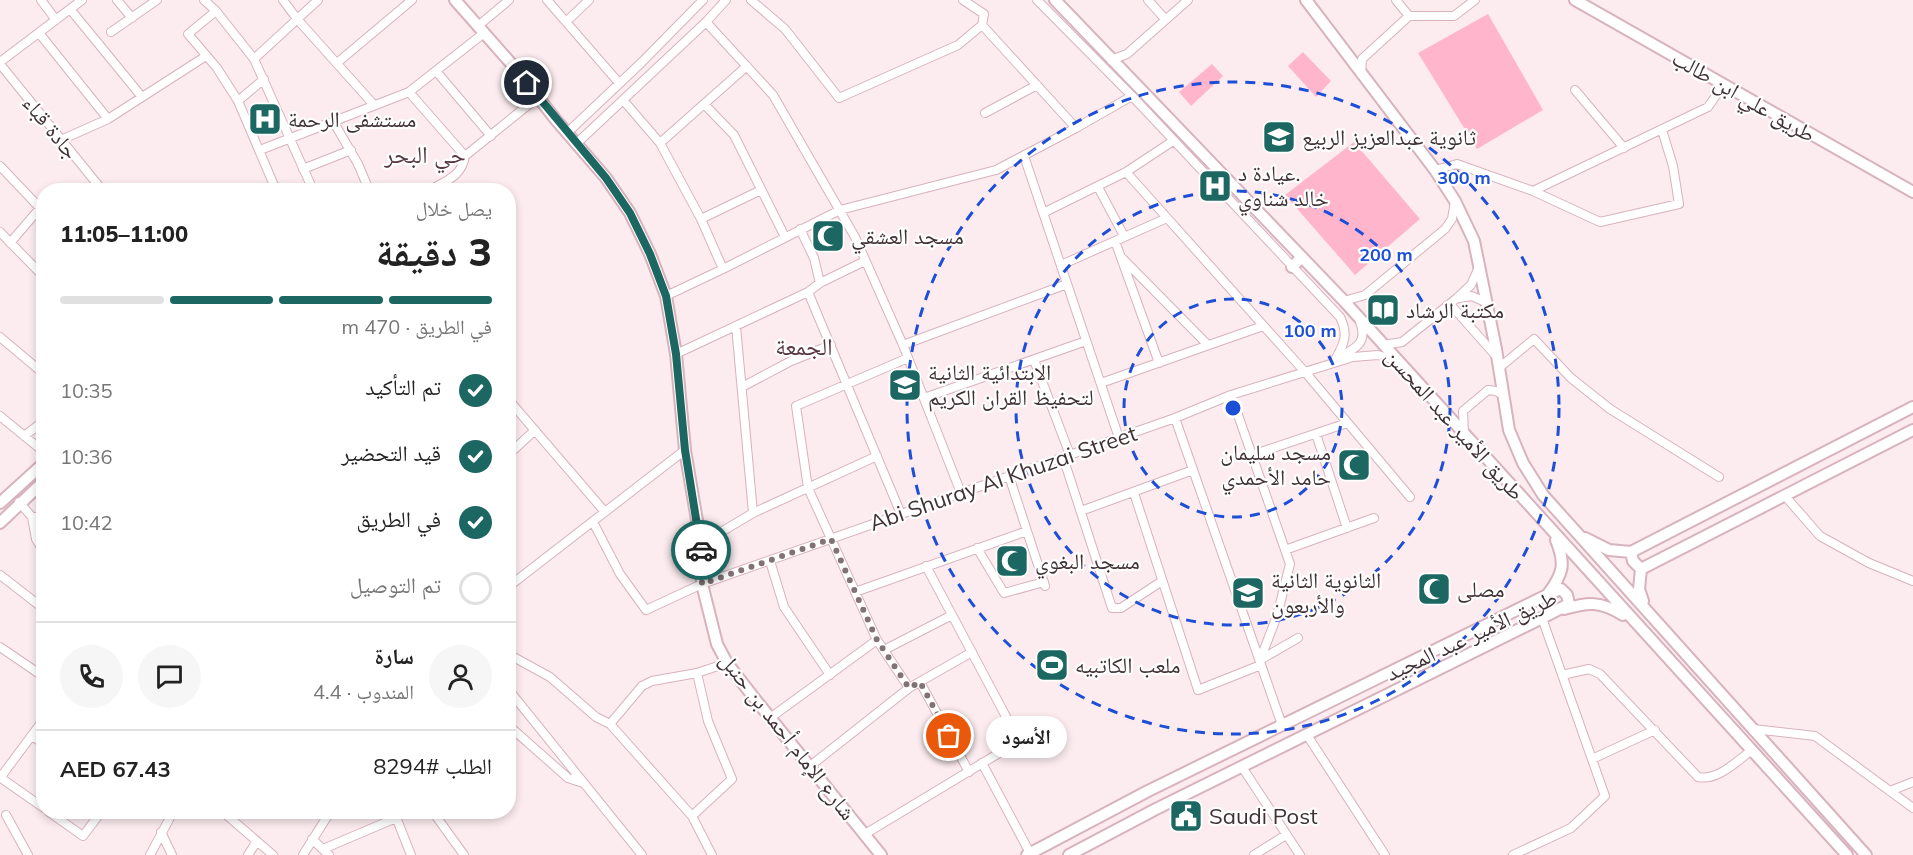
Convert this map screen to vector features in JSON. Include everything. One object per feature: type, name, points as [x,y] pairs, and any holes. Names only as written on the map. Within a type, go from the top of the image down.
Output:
[{"type":"main road","name":"شارع الإمام أحمد بن حنبل","points":[[455,0],[606,178],[630,213],[650,254],[666,296],[676,354],[685,450],[701,544],[702,584],[712,630],[727,663],[881,855]]},
{"type":"main road","name":"طريق الأمير عبد المحسن","points":[[1055,0],[1111,60],[1121,77],[1358,316],[1845,854]]},
{"type":"main road","name":"طريق الأمير عبد المحسن","points":[[1306,0],[1435,170],[1455,201],[1474,241],[1509,430],[1523,463],[1543,495],[1866,855]]},
{"type":"main road","name":"طريق علي ابن طالب","points":[[1575,0],[1913,192]]},
{"type":"main road","points":[[1293,267],[1302,257]]},
{"type":"main road","points":[[1580,535],[1610,550],[1630,552],[1913,407]]},
{"type":"main road","points":[[1641,569],[1913,430]]},
{"type":"main road","points":[[0,503],[36,470]]},
{"type":"main road","points":[[0,523],[36,488]]},
{"type":"main road","points":[[1547,595],[1561,574],[1563,563],[1562,552],[1554,534]]},
{"type":"main road","points":[[1630,552],[1633,561],[1641,569]]},
{"type":"main road","points":[[1641,569],[1639,589],[1645,607]]},
{"type":"main road","name":"طريق الأمير عبد المجيد","points":[[1028,854],[1148,791],[1547,595],[1561,589],[1567,594],[1569,604],[1156,809],[1070,855]]},
{"type":"main road","points":[[1555,611],[1595,603],[1609,607],[1632,620]]},
{"type":"main road","points":[[1148,791],[1156,809]]},
{"type":"main road","points":[[1852,841],[1873,855]]},
{"type":"street","points":[[41,0],[56,20]]},
{"type":"street","points":[[0,63],[82,0]]},
{"type":"street","points":[[117,0],[132,18]]},
{"type":"street","points":[[111,32],[157,0]]},
{"type":"street","points":[[204,0],[216,11],[254,58],[310,183]]},
{"type":"street","points":[[283,0],[297,19],[374,105]]},
{"type":"street","points":[[254,58],[318,0]]},
{"type":"street","points":[[337,63],[412,0]]},
{"type":"street","points":[[260,150],[409,92],[481,29],[509,0]]},
{"type":"street","points":[[547,0],[619,83]]},
{"type":"street","points":[[566,22],[589,0]]},
{"type":"street","points":[[567,133],[703,0]]},
{"type":"street","points":[[576,144],[706,22],[726,0]]},
{"type":"street","points":[[751,0],[785,29],[839,98],[958,45],[982,25],[984,14],[963,0]]},
{"type":"street","points":[[1037,0],[1121,77],[1132,96],[1173,141],[1340,317],[1345,327],[1344,339],[1335,358]]},
{"type":"street","points":[[1148,0],[1165,19]]},
{"type":"street","points":[[1111,60],[1127,54],[1188,0]]},
{"type":"street","points":[[1396,0],[1409,16]]},
{"type":"street","points":[[1361,74],[1362,60],[1409,16],[1454,16],[1475,0]]},
{"type":"street","points":[[69,9],[142,97]]},
{"type":"street","points":[[216,11],[188,34],[218,68],[238,101],[273,183]]},
{"type":"street","points":[[706,22],[774,95],[855,237],[903,345],[962,493]]},
{"type":"street","points":[[982,25],[1076,128]]},
{"type":"street","points":[[39,33],[108,119]]},
{"type":"street","points":[[61,140],[108,119],[206,56]]},
{"type":"street","name":"جادة قباء","points":[[0,63],[3,74],[96,183]]},
{"type":"street","points":[[641,63],[651,73]]},
{"type":"street","points":[[660,143],[747,66]]},
{"type":"street","points":[[436,70],[490,136]]},
{"type":"street","points":[[238,101],[264,79]]},
{"type":"street","points":[[1533,191],[1708,107],[1724,84]]},
{"type":"street","points":[[985,113],[1037,85]]},
{"type":"street","points":[[1575,90],[1624,148]]},
{"type":"street","points":[[409,92],[465,156]]},
{"type":"street","points":[[666,296],[840,210],[996,170],[1132,96]]},
{"type":"street","points":[[441,183],[464,166],[465,156],[538,98]]},
{"type":"street","points":[[623,100],[660,143],[701,219],[723,269]]},
{"type":"street","points":[[704,104],[734,135],[784,237]]},
{"type":"street","points":[[333,121],[351,150],[366,183]]},
{"type":"street","points":[[1435,170],[1458,164],[1533,191],[1600,222],[1680,204],[1673,166],[1662,130]]},
{"type":"street","points":[[1043,213],[1126,172],[1173,141]]},
{"type":"street","points":[[303,169],[351,150]]},
{"type":"street","points":[[1024,156],[1119,438]]},
{"type":"street","points":[[0,166],[36,204]]},
{"type":"street","points":[[1126,172],[1305,372],[1410,497]]},
{"type":"street","points":[[1098,187],[1125,237]]},
{"type":"street","points":[[701,219],[761,190]]},
{"type":"street","points":[[1344,301],[1365,295],[1445,229],[1452,219],[1455,201]]},
{"type":"street","points":[[10,243],[36,213]]},
{"type":"street","points":[[1060,265],[1167,218]]},
{"type":"street","points":[[800,229],[814,258],[820,283]]},
{"type":"street","points":[[1,236],[36,269]]},
{"type":"street","points":[[1115,240],[1158,363]]},
{"type":"street","points":[[1121,257],[1208,345]]},
{"type":"street","points":[[676,354],[808,292],[820,283],[865,261]]},
{"type":"street","points":[[1383,345],[1392,346],[1402,342],[1454,301],[1471,285],[1479,267]]},
{"type":"street","points":[[903,345],[1067,284]]},
{"type":"street","points":[[808,292],[901,514]]},
{"type":"street","points":[[1454,301],[1472,296],[1486,303]]},
{"type":"street","points":[[1454,301],[1497,357]]},
{"type":"street","points":[[1305,372],[1358,346],[1363,339],[1363,330],[1358,316]]},
{"type":"street","points":[[736,326],[753,513]]},
{"type":"street","points":[[1101,383],[1263,326]]},
{"type":"street","points":[[0,337],[36,367]]},
{"type":"street","points":[[1499,369],[1534,339],[1572,378],[1610,409],[1719,477]]},
{"type":"street","points":[[924,398],[1086,341]]},
{"type":"street","points":[[1305,372],[1367,355],[1378,355],[1399,362],[1402,342]]},
{"type":"street","points":[[742,387],[791,361],[831,345]]},
{"type":"street","points":[[908,358],[796,406],[808,488],[877,640],[909,688]]},
{"type":"street","points":[[1034,360],[1112,608],[1120,608],[1162,580]]},
{"type":"street","name":"Abi Shuray Al Khuzai Street","points":[[593,522],[620,574],[646,610],[702,584],[1175,418],[1231,395],[1305,372]]},
{"type":"street","points":[[1465,436],[1462,425],[1463,411],[1488,390],[1503,395]]},
{"type":"street","points":[[1231,395],[1290,564],[1277,616],[1260,663]]},
{"type":"street","points":[[516,408],[605,512]]},
{"type":"street","points":[[0,416],[36,446]]},
{"type":"street","points":[[1175,418],[1282,725]]},
{"type":"street","points":[[1252,455],[1347,423]]},
{"type":"street","points":[[24,436],[36,427]]},
{"type":"street","points":[[516,448],[535,430]]},
{"type":"street","points":[[1316,434],[1347,528]]},
{"type":"street","points":[[516,581],[685,450]]},
{"type":"street","points":[[701,544],[753,513],[877,456]]},
{"type":"street","points":[[1081,511],[1193,470]]},
{"type":"street","points":[[977,548],[1004,593],[1044,584],[1009,476]]},
{"type":"street","points":[[1134,493],[1198,690],[1260,663],[1298,638]]},
{"type":"street","points":[[1785,496],[1820,536],[1869,563],[1913,581]]},
{"type":"street","points":[[19,502],[32,517],[36,539]]},
{"type":"street","points":[[1285,550],[1374,518]]},
{"type":"street","points":[[855,592],[1027,531]]},
{"type":"street","points":[[770,561],[784,607],[830,675]]},
{"type":"street","points":[[926,566],[1019,741]]},
{"type":"street","points":[[0,575],[36,603]]},
{"type":"street","points":[[884,650],[952,615]]},
{"type":"street","points":[[1513,855],[1570,828],[1605,796],[1542,618]]},
{"type":"street","points":[[770,718],[877,640]]},
{"type":"street","points":[[0,648],[36,672]]},
{"type":"street","points":[[809,767],[909,688],[972,652]]},
{"type":"street","points":[[516,658],[550,677],[596,717],[610,723],[692,816],[712,855]]},
{"type":"street","points":[[610,723],[642,686],[652,681],[697,673],[727,663]]},
{"type":"street","points":[[1562,675],[1589,669],[1600,674],[1698,777],[1717,775],[1752,750]]},
{"type":"street","points":[[692,816],[732,779],[708,721],[697,673]]},
{"type":"street","points":[[920,682],[969,772]]},
{"type":"street","points":[[516,699],[642,855]]},
{"type":"street","points":[[865,834],[1044,726]]},
{"type":"street","points":[[1752,729],[1815,736],[1913,808]]},
{"type":"street","points":[[36,730],[1,778],[36,802]]},
{"type":"street","points":[[1592,759],[1655,730]]},
{"type":"street","points":[[516,731],[568,778],[584,784]]},
{"type":"street","points":[[1307,735],[1385,855]]},
{"type":"street","points":[[32,736],[36,739]]},
{"type":"street","points":[[982,763],[1028,854]]},
{"type":"street","points":[[1242,767],[1300,855]]},
{"type":"street","points":[[1890,791],[1913,782]]},
{"type":"street","points":[[6,815],[28,855]]},
{"type":"street","points":[[59,819],[83,836],[96,819]]},
{"type":"street","points":[[150,855],[169,819]]},
{"type":"street","points":[[232,819],[273,855]]},
{"type":"street","points":[[303,855],[325,819]]},
{"type":"street","points":[[323,849],[387,819]]},
{"type":"street","points":[[397,819],[411,855]]},
{"type":"street","points":[[438,819],[464,855]]},
{"type":"street","points":[[161,832],[172,855]]},
{"type":"street","points":[[1254,855],[1286,835]]},
{"type":"street","points":[[312,839],[329,855]]},
{"type":"street","points":[[248,855],[257,841]]},
{"type":"shaded area","points":[[1488,14],[1543,110],[1477,149],[1418,53]]},
{"type":"shaded area","points":[[1303,52],[1331,81],[1316,97],[1288,66]]},
{"type":"shaded area","points":[[1212,64],[1223,76],[1191,106],[1179,92]]},
{"type":"shaded area","points":[[1354,142],[1420,219],[1355,275],[1285,195]]},
{"type":"way so far","points":[[701,550],[702,584],[831,539],[877,640],[909,688],[920,682],[949,736]]},
{"type":"place","name":"مستشفى الرحمة","points":[[265,119]]},
{"type":"place","name":"ثانوية عبدالعزيز الربيع","points":[[1279,137]]},
{"type":"place","name":"عيادة د. خالد شناوي","points":[[1215,186]]},
{"type":"place","name":"مسجد العشقي","points":[[828,236]]},
{"type":"place","name":"مكتبة الرشاد","points":[[1383,310]]},
{"type":"place","name":"الابتدائية الثانية لتحفيظ القران الكريم","points":[[905,385]]},
{"type":"place","name":"مسجد سليمان حامد الأحمدي","points":[[1354,465]]},
{"type":"place","name":"مسجد البغوي","points":[[1012,561]]},
{"type":"place","name":"مصلى","points":[[1434,589]]},
{"type":"place","name":"الثانوية الثانية والأربعون","points":[[1248,593]]},
{"type":"place","name":"ملعب الكاتبيه","points":[[1052,665]]},
{"type":"place","name":"الأسود","points":[[949,736]]},
{"type":"place","name":"Saudi Post","points":[[1186,816]]},
{"type":"district","name":"حي البحر","points":[[425,154]]},
{"type":"district","name":"الجمعة","points":[[804,346]]},
{"type":"route","points":[[527,83],[606,178],[630,213],[650,254],[666,296],[676,354],[685,450],[701,550]]}]
